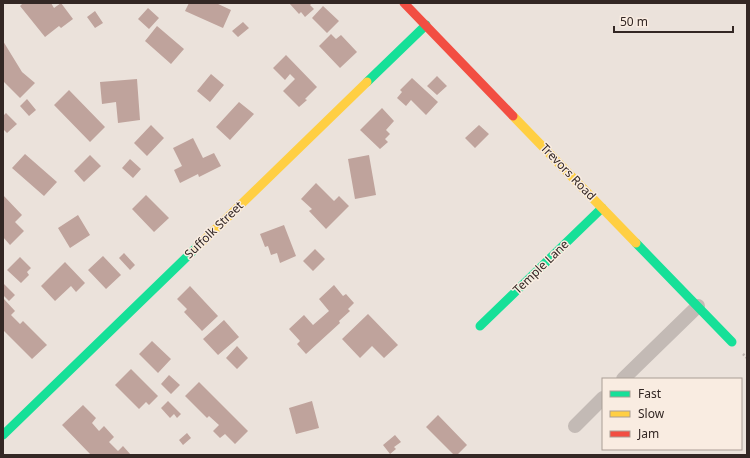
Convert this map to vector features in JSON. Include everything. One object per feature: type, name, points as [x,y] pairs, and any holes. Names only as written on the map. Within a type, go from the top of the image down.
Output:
[{"type":"street","name":"Trevors Road","points":[[404,3],[732,342]]},
{"type":"street","name":"Suffolk Street","points":[[3,435],[426,25]]},
{"type":"street","name":"Temple Lane","points":[[480,326],[602,208]]},
{"type":"street","points":[[624,378],[698,306]]},
{"type":"street","points":[[575,426],[602,399]]},
{"type":"building","points":[[23,3],[51,3],[54,8],[61,3],[73,19],[61,28],[59,26],[45,37],[20,6]]},
{"type":"building","points":[[189,3],[216,3],[231,10],[223,28],[185,11]]},
{"type":"building","points":[[289,3],[312,3],[310,5],[314,9],[305,17],[301,12],[299,14]]},
{"type":"building","points":[[323,6],[339,21],[327,33],[312,18]]},
{"type":"building","points":[[148,8],[159,18],[149,29],[138,19]]},
{"type":"building","points":[[95,11],[103,23],[95,28],[87,17]]},
{"type":"building","points":[[243,22],[249,28],[238,37],[232,31]]},
{"type":"building","points":[[157,26],[184,49],[171,64],[145,41]]},
{"type":"building","points":[[331,34],[336,39],[341,35],[357,52],[340,68],[319,46]]},
{"type":"building","points":[[3,41],[22,72],[35,83],[20,98],[3,81]]},
{"type":"building","points":[[286,55],[317,87],[305,99],[307,100],[299,107],[283,91],[295,79],[290,74],[285,80],[273,68]]},
{"type":"building","points":[[211,74],[224,85],[210,102],[197,91]]},
{"type":"building","points":[[437,76],[447,86],[437,95],[427,86]]},
{"type":"building","points":[[412,78],[438,102],[426,115],[411,100],[406,106],[397,98],[402,92],[400,90]]},
{"type":"building","points":[[137,79],[140,120],[118,123],[116,102],[102,104],[100,82]]},
{"type":"building","points":[[69,90],[105,127],[90,142],[54,105]]},
{"type":"building","points":[[27,99],[36,110],[29,116],[20,106]]},
{"type":"building","points":[[239,102],[254,114],[230,140],[216,127]]},
{"type":"building","points":[[382,108],[394,121],[386,130],[390,134],[385,139],[388,142],[380,149],[360,130]]},
{"type":"building","points":[[6,113],[17,124],[7,133],[3,129],[3,116]]},
{"type":"building","points":[[151,125],[164,138],[147,156],[134,143]]},
{"type":"building","points":[[479,125],[489,134],[475,148],[465,138]]},
{"type":"building","points":[[193,138],[203,158],[214,153],[221,166],[199,177],[198,174],[180,183],[174,170],[182,166],[173,148]]},
{"type":"building","points":[[25,154],[57,182],[44,196],[12,168]]},
{"type":"building","points":[[90,155],[101,166],[84,182],[74,171]]},
{"type":"building","points":[[369,155],[376,195],[355,199],[348,159]]},
{"type":"building","points":[[130,159],[141,169],[133,178],[122,168]]},
{"type":"building","points":[[316,183],[334,201],[339,196],[349,206],[326,229],[309,211],[312,209],[301,199]]},
{"type":"building","points":[[3,195],[22,215],[15,222],[24,231],[10,245],[3,237]]},
{"type":"building","points":[[146,195],[169,218],[154,232],[132,209]]},
{"type":"building","points":[[78,215],[90,235],[70,248],[58,228]]},
{"type":"building","points":[[284,225],[296,256],[280,263],[277,253],[271,255],[268,246],[265,247],[260,234]]},
{"type":"building","points":[[315,249],[325,259],[313,271],[303,261]]},
{"type":"building","points":[[124,253],[135,265],[130,270],[119,258]]},
{"type":"building","points":[[103,256],[121,275],[106,289],[88,270]]},
{"type":"building","points":[[20,257],[31,268],[27,272],[29,275],[21,283],[7,270]]},
{"type":"building","points":[[65,262],[85,283],[76,292],[71,286],[55,301],[41,286]]},
{"type":"building","points":[[3,283],[15,295],[9,301],[3,295]]},
{"type":"building","points":[[334,285],[343,296],[346,294],[354,303],[348,309],[350,311],[339,321],[340,323],[306,354],[297,344],[300,341],[289,329],[304,315],[313,325],[329,311],[319,299]]},
{"type":"building","points":[[190,286],[218,316],[202,331],[184,312],[187,309],[177,299]]},
{"type":"building","points":[[3,298],[15,311],[11,315],[20,324],[23,321],[47,345],[32,359],[3,330]]},
{"type":"building","points":[[368,314],[398,345],[384,358],[372,346],[360,358],[342,339]]},
{"type":"building","points":[[224,320],[239,337],[218,355],[203,339]]},
{"type":"building","points":[[152,341],[171,359],[158,373],[139,354]]},
{"type":"building","points":[[237,346],[248,358],[237,369],[226,358]]},
{"type":"building","points":[[131,369],[158,396],[149,405],[146,402],[139,409],[115,385]]},
{"type":"building","points":[[169,375],[180,385],[171,394],[161,384]]},
{"type":"building","points":[[199,382],[248,431],[235,444],[225,434],[220,438],[213,431],[219,425],[209,416],[207,418],[185,396]]},
{"type":"building","points":[[168,401],[181,414],[177,418],[174,414],[170,418],[161,408]]},
{"type":"building","points":[[312,401],[319,428],[296,434],[289,408]]},
{"type":"building","points":[[83,405],[96,418],[92,423],[99,431],[104,426],[114,437],[109,442],[118,451],[123,446],[131,455],[91,455],[62,425]]},
{"type":"building","points":[[438,415],[467,445],[457,455],[454,455],[426,427]]},
{"type":"building","points":[[187,433],[191,438],[183,445],[179,440]]},
{"type":"building","points":[[395,435],[401,442],[394,447],[396,449],[390,454],[383,445]]},
{"type":"traffic: fast","points":[[367,82],[426,25]]},
{"type":"traffic: fast","points":[[480,326],[602,208]]},
{"type":"traffic: fast","points":[[636,243],[732,342]]},
{"type":"traffic: fast","points":[[3,435],[197,247]]},
{"type":"traffic: slow","points":[[197,247],[367,82]]},
{"type":"traffic: slow","points":[[513,116],[636,243]]},
{"type":"traffic: jam","points":[[404,3],[513,116]]}]
